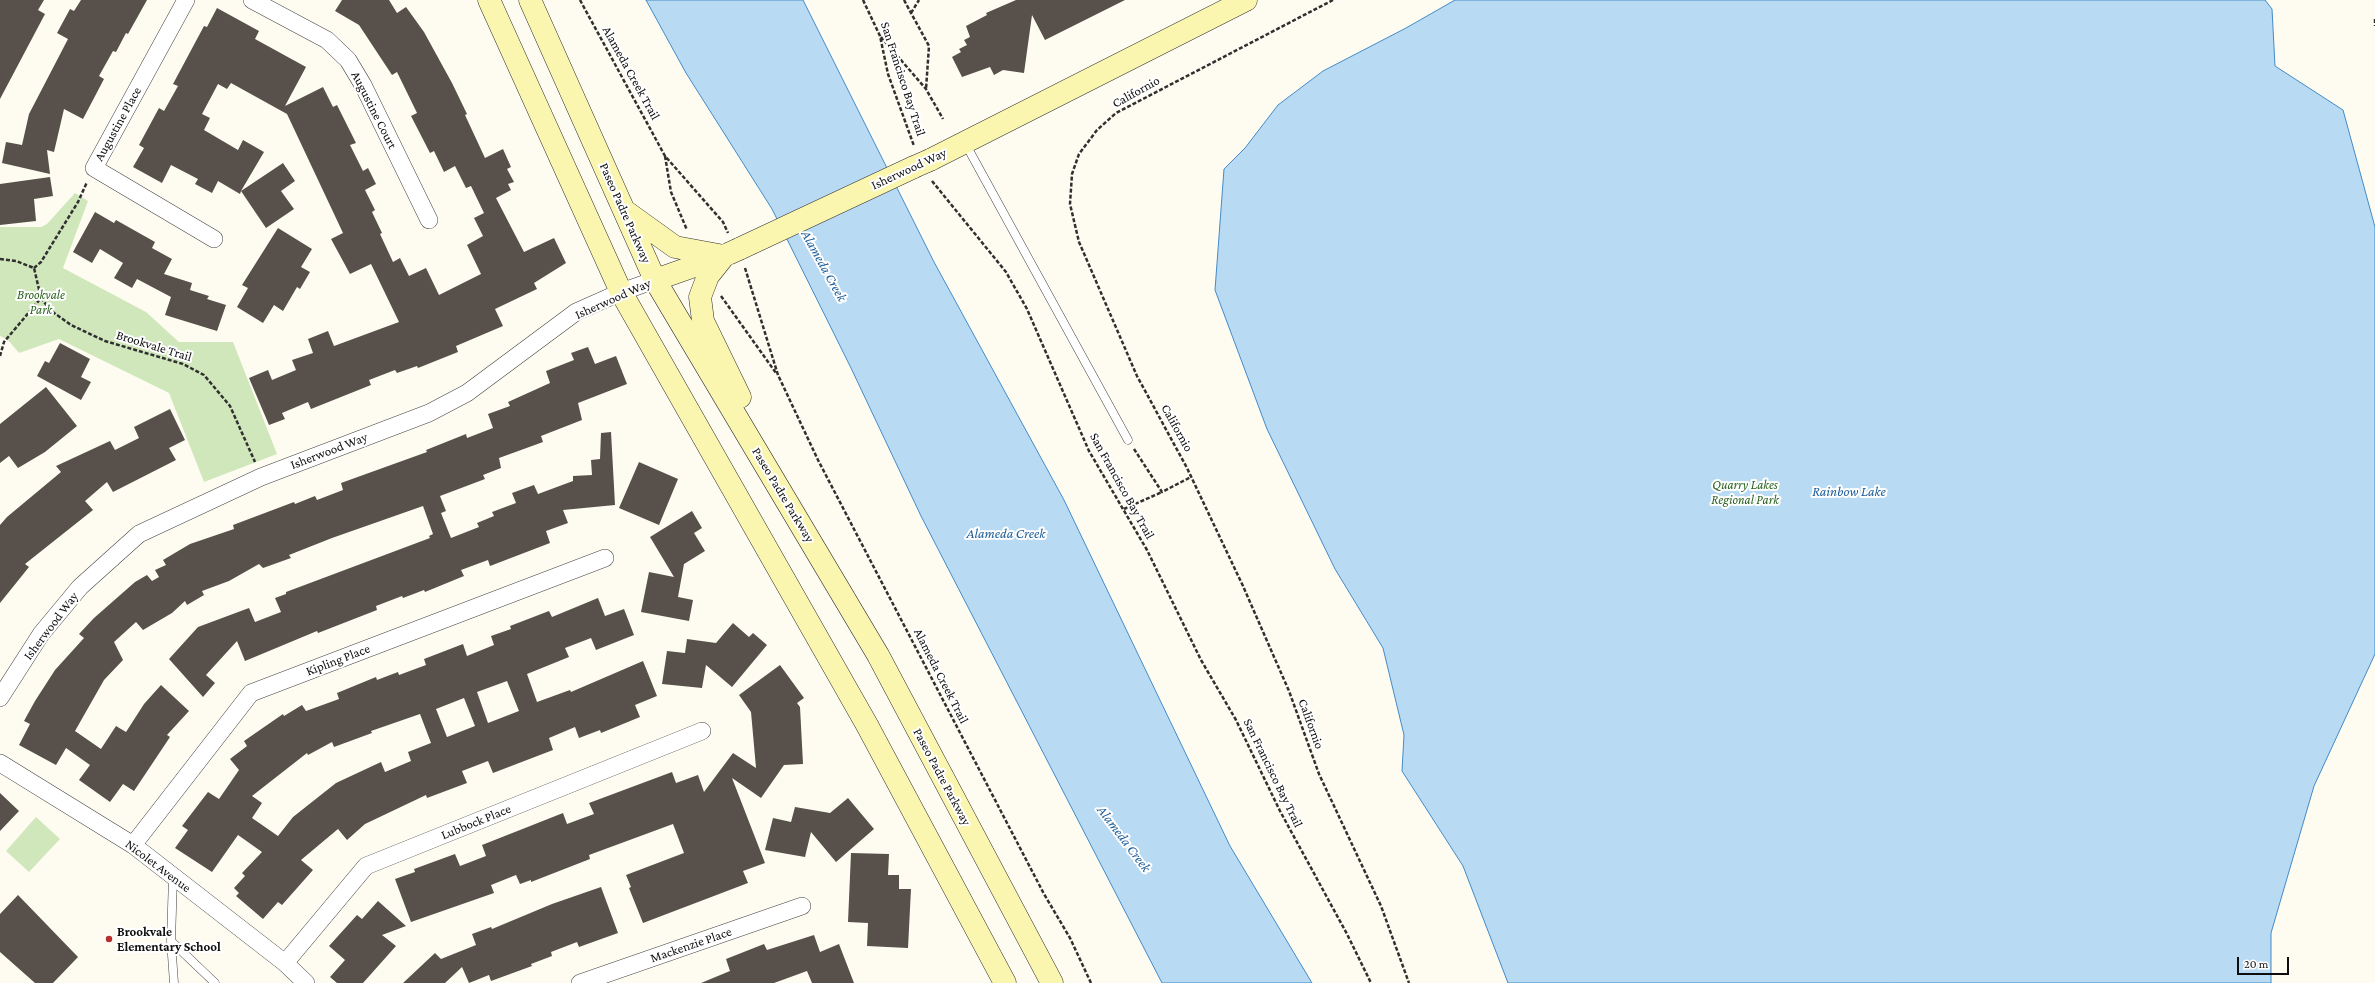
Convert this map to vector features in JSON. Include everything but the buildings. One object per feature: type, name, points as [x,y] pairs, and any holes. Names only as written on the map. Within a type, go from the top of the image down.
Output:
[{"type":"main road","points":[[489,0],[621,292],[867,726],[1005,983]]},
{"type":"main road","name":"Paseo Padre Parkway","points":[[530,0],[655,280],[878,655],[1052,983]]},
{"type":"main road","name":"Isherwood Way","points":[[655,280],[726,255],[922,164],[1246,0]]},
{"type":"main road","points":[[624,210],[675,247],[696,252],[726,255]]},
{"type":"main road","points":[[726,255],[708,276],[700,297],[703,321],[744,406],[765,465]]},
{"type":"street","name":"Augustine Place","points":[[186,0],[94,168],[214,239]]},
{"type":"street","name":"Augustine Court","points":[[252,0],[327,40],[348,60],[363,85],[429,220]]},
{"type":"street","name":"Isherwood Way","points":[[0,698],[41,634],[80,587],[139,534],[261,477],[429,413],[467,392],[576,312],[621,292],[655,280]]},
{"type":"street","name":"Kipling Place","points":[[133,845],[251,693],[604,558]]},
{"type":"street","name":"Lubbock Place","points":[[285,963],[366,866],[702,731]]},
{"type":"street","name":"Nicolet Avenue","points":[[0,763],[133,845],[285,963],[306,983]]},
{"type":"street","name":"Mackenzie Place","points":[[580,983],[802,906]]},
{"type":"lane","points":[[965,142],[1128,440]]},
{"type":"lane","points":[[173,876],[171,942],[172,976],[174,983]]},
{"type":"lane","points":[[171,942],[215,983]]},
{"type":"path","name":"Alameda Creek Trail","points":[[580,0],[665,156],[671,192],[696,252]]},
{"type":"path","name":"San Francisco Bay Trail","points":[[863,0],[880,36],[888,74],[922,164],[1006,272],[1026,309],[1089,451],[1147,550],[1201,660],[1236,720],[1280,811],[1347,934],[1371,983]]},
{"type":"path","points":[[904,0],[929,46],[926,89]]},
{"type":"path","points":[[910,13],[919,0]]},
{"type":"path","name":"Californio","points":[[1333,0],[1116,113],[1097,130],[1079,154],[1072,174],[1070,204],[1079,242],[1137,376],[1192,476],[1243,586],[1289,691],[1319,774],[1382,906],[1409,983]]},
{"type":"path","points":[[2375,19],[2375,26]]},
{"type":"path","points":[[880,36],[926,89],[943,119]]},
{"type":"path","points":[[0,259],[16,261],[34,268],[41,262],[78,202],[94,168]]},
{"type":"path","name":"Brookvale Trail","points":[[34,268],[41,298],[50,310],[60,317],[95,337],[143,354],[183,364],[204,376],[230,406],[261,477]]},
{"type":"path","name":"Alameda Creek Trail","points":[[708,276],[736,320],[778,375],[818,460],[1044,894],[1070,938],[1091,983]]},
{"type":"path","points":[[0,356],[4,342],[41,298]]},
{"type":"path","points":[[1128,440],[1162,492]]},
{"type":"path","points":[[1124,509],[1162,492],[1192,476]]},
{"type":"green space","name":"Brookvale Park","points":[[75,193],[88,201],[63,268],[146,312],[179,342],[233,342],[277,454],[204,482],[169,393],[59,339],[19,353],[8,340],[0,336],[0,227],[41,227],[47,224]]},
{"type":"green space","points":[[36,817],[60,839],[29,872],[6,851]]},
{"type":"water","name":"Alameda Creek","points":[[646,0],[803,0],[934,262],[1064,500],[1230,846],[1312,983],[1162,983],[921,516],[851,368],[772,209],[686,73]]},
{"type":"water","name":"Rainbow Lake","points":[[1455,0],[2265,0],[2272,9],[2275,66],[2343,110],[2375,227],[2375,654],[2314,786],[2271,933],[2271,983],[1508,983],[1463,866],[1402,771],[1404,735],[1383,648],[1335,569],[1267,429],[1215,290],[1224,169],[1245,148],[1278,105],[1323,71],[1406,28]]},
{"type":"place","name":"Brookvale Elementary School","points":[[109,939]]},
{"type":"park label","name":"Quarry Lakes Regional Park","points":[[1745,492]]}]
